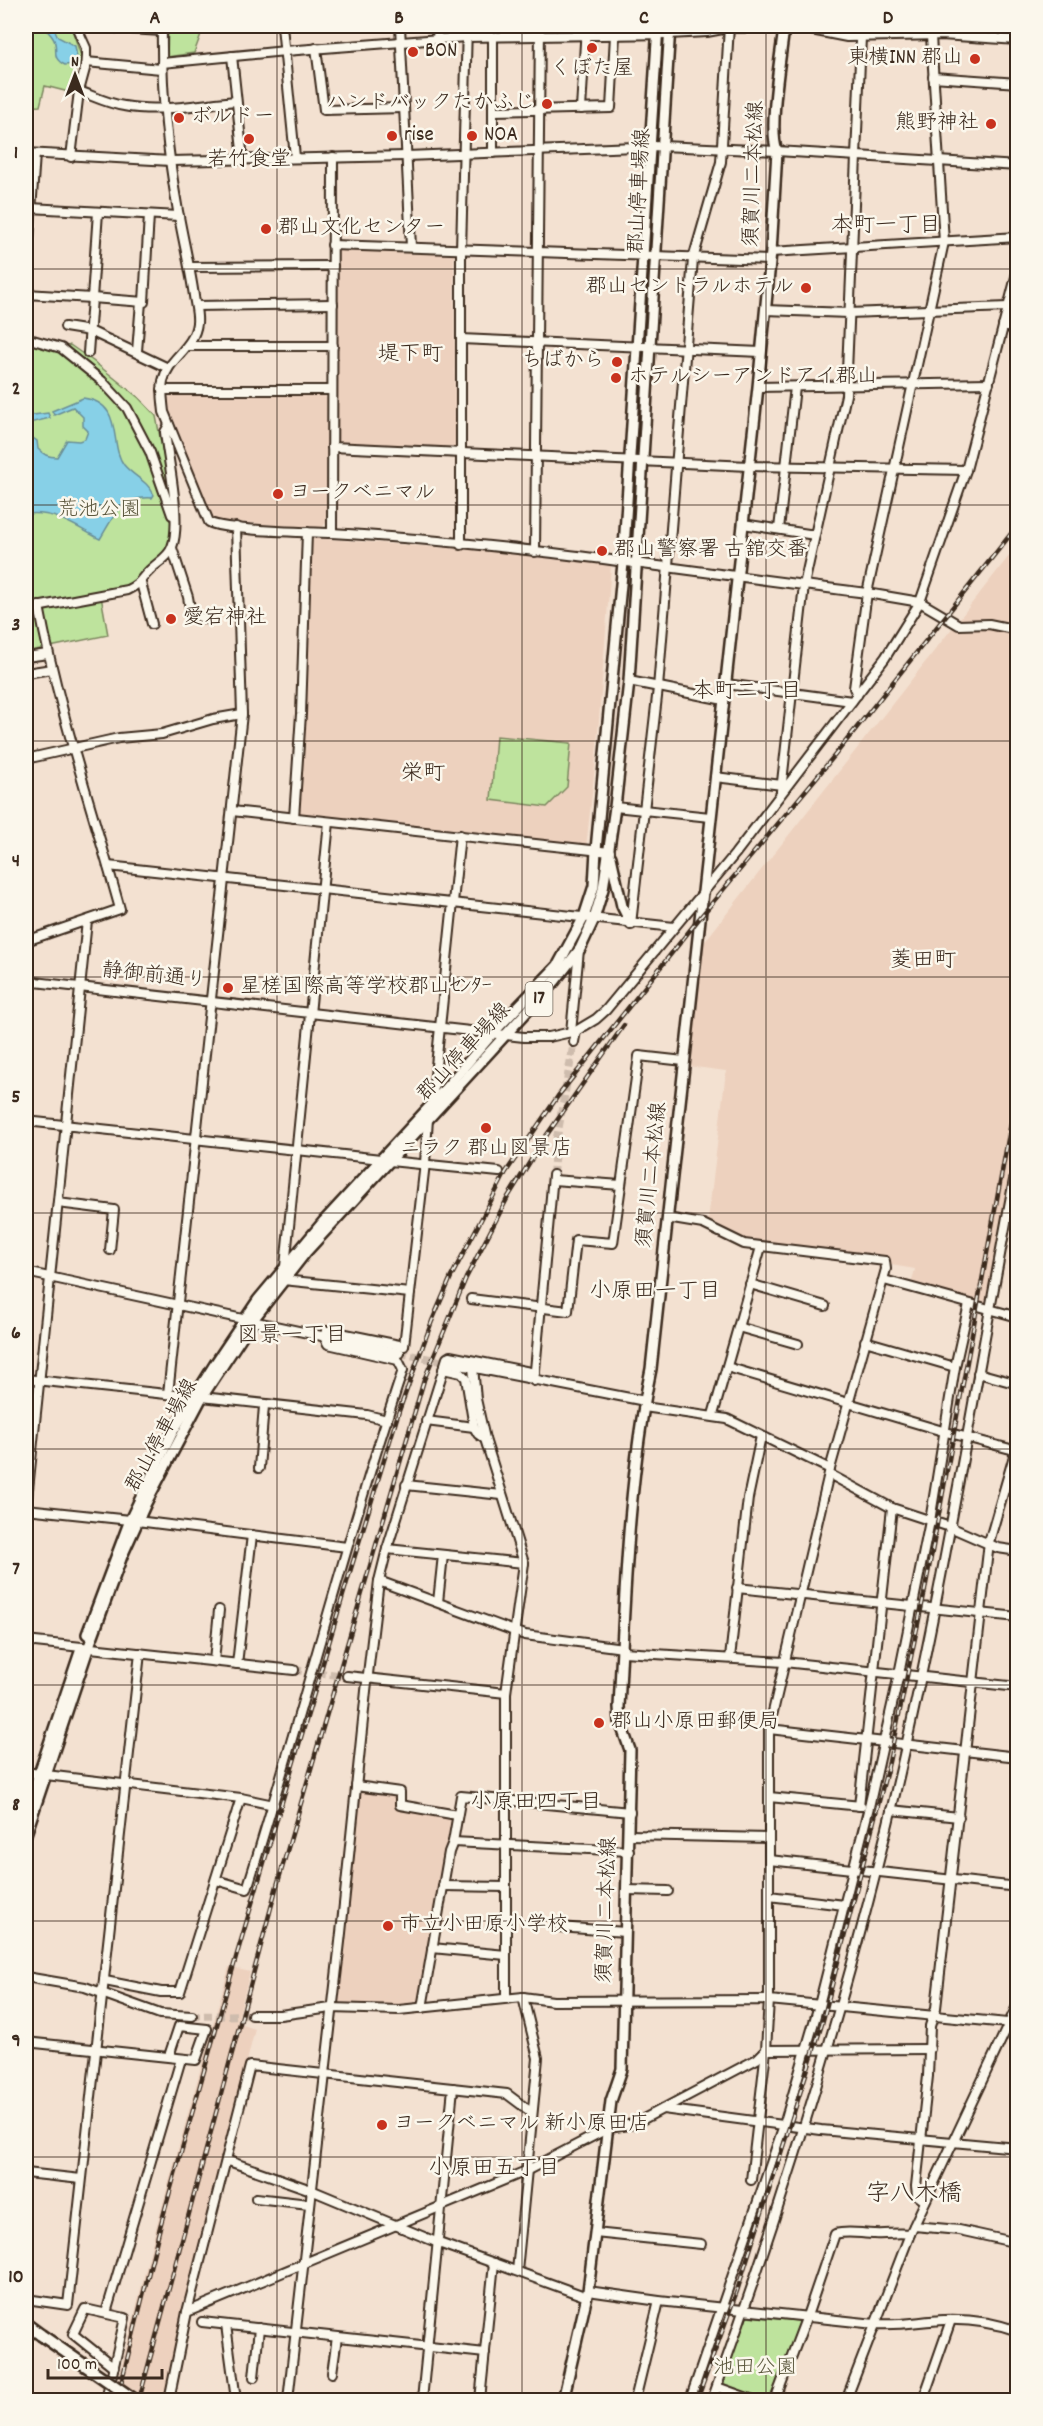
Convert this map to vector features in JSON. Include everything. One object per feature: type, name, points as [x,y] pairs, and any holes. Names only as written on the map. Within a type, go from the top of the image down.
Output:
[{"type":"highway","points":[[26,2324],[135,2400]]},
{"type":"main road","name":"須賀川二本松線","points":[[563,2400],[587,2294],[611,2101],[621,2069],[629,1851],[630,1750],[620,1722],[619,1707],[635,1475],[651,1369],[758,387],[771,256],[777,151],[774,143],[776,100],[787,27]]},
{"type":"main road","name":"郡山停車場線","points":[[26,1834],[42,1774],[85,1648],[134,1521],[173,1431],[285,1267],[507,1035],[555,981],[579,949],[589,918],[594,886],[623,563],[657,30]]},
{"type":"main road","name":"郡山停車場線","points":[[248,1321],[493,1033],[558,965],[589,918],[603,889],[610,852],[629,681],[669,30]]},
{"type":"main road","points":[[610,852],[622,906],[631,924]]},
{"type":"main road","name":"郡山停車場線","points":[[26,1812],[42,1774]]},
{"type":"street","points":[[71,156],[79,91],[86,62],[86,48],[76,26]]},
{"type":"street","points":[[83,26],[162,28],[162,66],[171,161],[179,216],[190,267],[197,323],[189,346],[168,368],[163,380],[164,412],[209,522],[214,525],[236,527],[461,544],[867,593],[920,602],[958,625],[989,624],[1017,630]]},
{"type":"street","points":[[282,26],[295,157]]},
{"type":"street","points":[[400,26],[411,247]]},
{"type":"street","points":[[436,39],[438,26]]},
{"type":"street","points":[[461,544],[461,250],[467,26]]},
{"type":"street","points":[[535,552],[540,26]]},
{"type":"street","points":[[581,109],[586,26]]},
{"type":"street","points":[[782,789],[804,585],[846,386],[859,37],[857,26]]},
{"type":"street","points":[[854,698],[867,593],[944,242],[933,77],[931,36],[933,26]]},
{"type":"street","points":[[994,39],[996,26]]},
{"type":"street","points":[[86,62],[162,66],[232,56],[436,39],[615,35],[657,30],[707,32],[728,27],[796,27],[859,37],[931,36],[1017,39]]},
{"type":"street","points":[[631,924],[658,688],[693,259],[721,162],[728,27]]},
{"type":"street","points":[[493,111],[611,108],[615,35]]},
{"type":"street","points":[[493,37],[493,153]]},
{"type":"street","points":[[316,48],[324,110],[404,108]]},
{"type":"street","points":[[232,56],[243,160]]},
{"type":"street","points":[[933,77],[1017,83]]},
{"type":"street","points":[[79,91],[122,106],[165,108],[236,101]]},
{"type":"street","points":[[26,153],[171,161],[539,152],[661,146],[855,155],[1017,166]]},
{"type":"street","points":[[26,282],[34,154]]},
{"type":"street","points":[[332,533],[333,157]]},
{"type":"street","points":[[30,208],[179,216]]},
{"type":"street","points":[[88,353],[98,212]]},
{"type":"street","points":[[137,351],[141,302],[144,302],[149,215]]},
{"type":"street","points":[[332,244],[693,259],[771,256],[851,248],[1017,237]]},
{"type":"street","points":[[190,267],[333,266]]},
{"type":"street","points":[[573,1032],[596,1019],[606,1010],[702,893],[901,636],[920,602],[966,470],[1017,269]]},
{"type":"street","points":[[26,294],[141,302]]},
{"type":"street","points":[[196,306],[333,304]]},
{"type":"street","points":[[765,310],[849,313],[930,308],[1008,307]]},
{"type":"street","points":[[1003,326],[1017,330]]},
{"type":"street","points":[[65,327],[90,331],[137,351],[168,368]]},
{"type":"street","points":[[26,338],[61,348],[102,381],[127,408],[150,452],[176,525]]},
{"type":"street","points":[[461,339],[761,352]]},
{"type":"street","points":[[189,346],[333,346]]},
{"type":"street","points":[[758,387],[989,383]]},
{"type":"street","points":[[779,530],[795,387]]},
{"type":"street","points":[[162,390],[332,390]]},
{"type":"street","points":[[170,425],[165,432],[176,525],[172,548],[188,597],[191,614],[209,620]]},
{"type":"street","points":[[332,447],[749,466],[966,470]]},
{"type":"street","points":[[743,524],[815,535]]},
{"type":"street","points":[[168,1394],[242,714],[236,527]]},
{"type":"street","points":[[294,818],[301,714],[307,532]]},
{"type":"street","points":[[26,609],[127,590],[141,583],[148,571],[172,548]]},
{"type":"street","points":[[141,583],[152,624]]},
{"type":"street","points":[[26,941],[120,909],[72,749],[48,654],[39,606]]},
{"type":"street","points":[[26,657],[48,654]]},
{"type":"street","points":[[26,673],[52,669]]},
{"type":"street","points":[[629,681],[724,700]]},
{"type":"street","points":[[726,684],[791,693],[854,698]]},
{"type":"street","points":[[26,759],[119,738],[162,734],[213,718],[242,714]]},
{"type":"street","points":[[715,777],[782,789]]},
{"type":"street","points":[[615,807],[710,817]]},
{"type":"street","points":[[232,811],[610,852]]},
{"type":"street","points":[[285,1267],[329,822]]},
{"type":"street","points":[[432,1104],[460,835]]},
{"type":"street","points":[[108,866],[674,927]]},
{"type":"street","points":[[87,921],[26,1509],[347,1547]]},
{"type":"street","points":[[574,1041],[579,949]]},
{"type":"street","name":"静御前通り","points":[[26,981],[537,1038],[573,1032]]},
{"type":"street","points":[[471,1299],[568,1311],[576,1240],[613,1243],[639,1056],[684,1061]]},
{"type":"street","points":[[216,1880],[247,1889],[347,1547],[403,1371],[401,1353],[425,1163],[428,1119]]},
{"type":"street","points":[[26,1121],[499,1172]]},
{"type":"street","points":[[534,1377],[553,1177],[621,1185]]},
{"type":"street","points":[[712,2400],[745,2309],[803,2128],[840,2007],[876,1873],[907,1745],[935,1610],[989,1310],[1014,1180],[1017,1181]]},
{"type":"street","points":[[58,1203],[114,1210],[110,1250]]},
{"type":"street","points":[[667,1218],[703,1224],[744,1244],[885,1262],[884,1280],[847,1403],[769,1729],[769,2001],[766,2050],[751,2180]]},
{"type":"street","points":[[713,1416],[761,1247]]},
{"type":"street","points":[[26,1272],[401,1353]]},
{"type":"street","points":[[284,1280],[410,1293]]},
{"type":"street","points":[[884,1280],[1017,1317]]},
{"type":"street","points":[[750,1284],[825,1306]]},
{"type":"street","points":[[690,2400],[784,2125],[819,2005],[869,1807],[899,1674],[930,1521],[955,1367],[969,1304]]},
{"type":"street","points":[[738,1327],[798,1344]]},
{"type":"street","points":[[865,1341],[955,1367]]},
{"type":"street","points":[[288,2400],[379,1581],[426,1421],[443,1369],[450,1356],[644,1404],[727,1419],[830,1471],[892,1508],[950,1527],[999,1548],[1017,1551]]},
{"type":"street","points":[[450,1363],[534,1377]]},
{"type":"street","points":[[473,1367],[476,1399],[485,1439],[524,1563],[506,1693],[506,1998]]},
{"type":"street","points":[[727,1367],[967,1438],[1017,1448],[988,1542],[952,1880],[930,2026],[930,2049],[916,2191],[925,2201]]},
{"type":"street","points":[[443,1369],[461,1373],[466,1378],[474,1427],[485,1439]]},
{"type":"street","points":[[978,1373],[1017,1384]]},
{"type":"street","points":[[26,1378],[264,1406],[367,1415],[387,1420]]},
{"type":"street","points":[[260,1468],[264,1406]]},
{"type":"street","points":[[426,1421],[474,1427]]},
{"type":"street","points":[[730,1658],[748,1498],[761,1436]]},
{"type":"street","points":[[406,1485],[502,1495]]},
{"type":"street","points":[[859,1806],[892,1508]]},
{"type":"street","points":[[237,1664],[252,1535]]},
{"type":"street","points":[[387,1549],[524,1563]]},
{"type":"street","points":[[438,1602],[443,1555]]},
{"type":"street","points":[[379,1581],[525,1635],[623,1650],[784,1662],[1017,1687]]},
{"type":"street","points":[[737,1588],[1017,1617]]},
{"type":"street","points":[[214,1661],[219,1610]]},
{"type":"street","points":[[26,1641],[294,1670]]},
{"type":"street","points":[[26,2299],[68,2305],[141,1653]]},
{"type":"street","points":[[347,1676],[506,1693]]},
{"type":"street","points":[[769,1729],[1017,1757]]},
{"type":"street","points":[[26,1772],[241,1798],[273,1805]]},
{"type":"street","points":[[356,1786],[400,1792],[400,1805],[458,1815]]},
{"type":"street","points":[[422,2008],[461,1796],[630,1812]]},
{"type":"street","points":[[769,1797],[869,1807]]},
{"type":"street","points":[[105,1981],[161,1992],[180,1992],[241,1798]]},
{"type":"street","points":[[891,1810],[959,1817]]},
{"type":"street","points":[[629,1834],[768,1838]]},
{"type":"street","points":[[453,1842],[629,1851]]},
{"type":"street","points":[[769,1860],[1017,1887]]},
{"type":"street","points":[[443,1886],[506,1887]]},
{"type":"street","points":[[627,1890],[668,1891]]},
{"type":"street","points":[[769,1896],[844,1905]]},
{"type":"street","points":[[559,1927],[625,1932]]},
{"type":"street","points":[[432,1948],[506,1955]]},
{"type":"street","points":[[26,1977],[65,1982],[160,2014],[192,2016]]},
{"type":"street","points":[[252,2016],[331,2008],[376,2011],[422,2008],[524,1997],[553,2001],[769,2001],[1013,2024]]},
{"type":"street","points":[[517,2271],[538,2058],[524,1997]]},
{"type":"street","points":[[846,2400],[910,2234],[953,2141],[1013,2024],[1017,2004]]},
{"type":"street","points":[[26,2042],[196,2060],[207,2029],[178,2025],[169,2056]]},
{"type":"street","points":[[187,2312],[526,2171],[609,2128],[634,2124],[757,2059],[766,2050],[930,2049]]},
{"type":"street","points":[[106,2313],[181,2059]]},
{"type":"street","points":[[169,2400],[187,2312],[250,2066],[507,2094],[531,2112]]},
{"type":"street","points":[[422,2400],[453,2088]]},
{"type":"street","points":[[663,2109],[803,2128],[1017,2148]]},
{"type":"street","points":[[226,2160],[310,2190],[436,2242],[587,2294],[897,2326],[951,2320],[985,2322],[1017,2331]]},
{"type":"street","points":[[26,2173],[81,2179]]},
{"type":"street","points":[[256,2198],[309,2204]]},
{"type":"street","points":[[914,2226],[959,2230],[1017,2241]]},
{"type":"street","points":[[775,2400],[835,2234],[845,2231],[877,2235],[895,2232],[910,2234]]},
{"type":"street","points":[[596,2233],[701,2244]]},
{"type":"street","points":[[480,2400],[494,2263]]},
{"type":"street","points":[[635,2400],[659,2301]]},
{"type":"street","points":[[106,2400],[114,2367],[125,2318],[85,2309],[73,2334],[114,2367]]},
{"type":"street","points":[[923,2400],[951,2320]]},
{"type":"street","points":[[202,2322],[485,2353]]},
{"type":"street","points":[[226,2325],[236,2400]]},
{"type":"street","points":[[254,2377],[259,2328]]},
{"type":"street","points":[[332,2373],[337,2337]]},
{"type":"street","points":[[717,2387],[753,2400]]},
{"type":"shaded area","points":[[337,249],[454,253],[455,447],[338,442]]},
{"type":"shaded area","points":[[173,395],[324,395],[327,399],[326,523],[321,528],[213,519],[171,414],[167,398]]},
{"type":"shaded area","points":[[314,538],[512,553],[611,565],[596,758],[586,847],[297,813],[306,711],[310,544]]},
{"type":"shaded area","points":[[1017,546],[1018,1175],[1010,1179],[987,1306],[911,1285],[915,1269],[891,1265],[888,1256],[747,1240],[708,1220],[726,1071],[688,1066],[702,945]]},
{"type":"shaded area","name":"市立小田原小学校","points":[[362,1788],[397,1795],[396,1806],[454,1819],[444,1854],[420,1998],[414,2004],[389,2006],[336,2002],[358,1791]]},
{"type":"shaded area","points":[[229,1967],[250,1972],[237,2023],[255,2029],[182,2321],[166,2400],[113,2400],[156,2228]]},
{"type":"green space","points":[[26,26],[71,26],[82,59],[76,69],[69,92],[45,86],[40,106],[26,107]]},
{"type":"green space","points":[[168,26],[204,26],[194,53],[167,57]]},
{"type":"green space","name":"荒池公園","points":[[26,344],[58,350],[70,345],[139,398],[156,416],[174,510],[170,543],[161,556],[128,585],[100,591],[108,635],[26,652]]},
{"type":"green space","points":[[496,736],[571,743],[567,787],[547,807],[491,800]]},
{"type":"green space","name":"池田公園","points":[[747,2316],[800,2321],[770,2400],[721,2386]]},
{"type":"water","points":[[44,26],[53,26],[58,37],[75,46],[77,57],[74,64],[65,65],[57,59],[55,42]]},
{"type":"water","points":[[83,398],[96,401],[105,408],[113,425],[119,456],[124,465],[148,486],[154,495],[152,498],[141,498],[126,504],[114,515],[100,539],[55,517],[46,514],[26,514],[26,416],[48,413],[50,418],[29,423],[30,436],[37,441],[38,449],[42,453],[57,457],[67,440],[85,439],[88,431],[83,426],[83,417],[73,407],[54,415],[52,411]]},
{"type":"tunnel","points":[[553,1175],[555,1148],[574,1042]]},
{"type":"tunnel","points":[[400,1353],[450,1363]]},
{"type":"tunnel","points":[[294,1670],[347,1676]]},
{"type":"tunnel","points":[[192,2016],[252,2015]]},
{"type":"railway","points":[[117,2400],[160,2227],[237,1954],[349,1575],[399,1411],[451,1277],[506,1172],[558,1096],[1018,525]]},
{"type":"railway","points":[[139,2400],[276,1889],[424,1380],[466,1278],[508,1197],[546,1136],[624,1025]]},
{"type":"railway","points":[[697,2400],[737,2291],[822,2024],[889,1762],[924,1595],[1018,1085]]},
{"type":"place","name":"くぼた屋","points":[[592,48]]},
{"type":"place","name":"BON","points":[[413,52]]},
{"type":"place","name":"東横INN 郡山","points":[[975,59]]},
{"type":"place","name":"ハンドバックたかふじ","points":[[547,104]]},
{"type":"place","name":"ボルドー","points":[[179,118]]},
{"type":"place","name":"熊野神社","points":[[991,124]]},
{"type":"place","name":"rise","points":[[392,136]]},
{"type":"place","name":"NOA","points":[[472,136]]},
{"type":"place","name":"若竹食堂","points":[[249,139]]},
{"type":"place","name":"郡山文化センター","points":[[266,229]]},
{"type":"place","name":"郡山セントラルホテル","points":[[806,288]]},
{"type":"place","name":"ちばから","points":[[617,362]]},
{"type":"place","name":"ホテルシーアンドアイ郡山","points":[[616,378]]},
{"type":"place","name":"ヨークベニマル","points":[[278,494]]},
{"type":"place","name":"郡山警察署 古舘交番","points":[[602,551]]},
{"type":"place","name":"愛宕神社","points":[[171,619]]},
{"type":"place","name":"星槎国際高等学校郡山ｾﾝﾀｰ","points":[[228,988]]},
{"type":"place","name":"ニラク 郡山図景店","points":[[486,1128]]},
{"type":"place","name":"郡山小原田郵便局","points":[[599,1723]]},
{"type":"place","name":"市立小田原小学校","points":[[388,1926]]},
{"type":"place","name":"ヨークベニマル 新小原田店","points":[[382,2125]]},
{"type":"district","name":"本町一丁目","points":[[886,226]]},
{"type":"district","name":"堤下町","points":[[410,355]]},
{"type":"district","name":"本町二丁目","points":[[747,692]]},
{"type":"district","name":"栄町","points":[[423,774]]},
{"type":"district","name":"菱田町","points":[[923,961]]},
{"type":"district","name":"小原田一丁目","points":[[655,1292]]},
{"type":"district","name":"図景一丁目","points":[[292,1336]]},
{"type":"district","name":"小原田四丁目","points":[[536,1803]]},
{"type":"district","name":"小原田五丁目","points":[[494,2169]]},
{"type":"district","name":"字八木橋","points":[[914,2195]]}]
